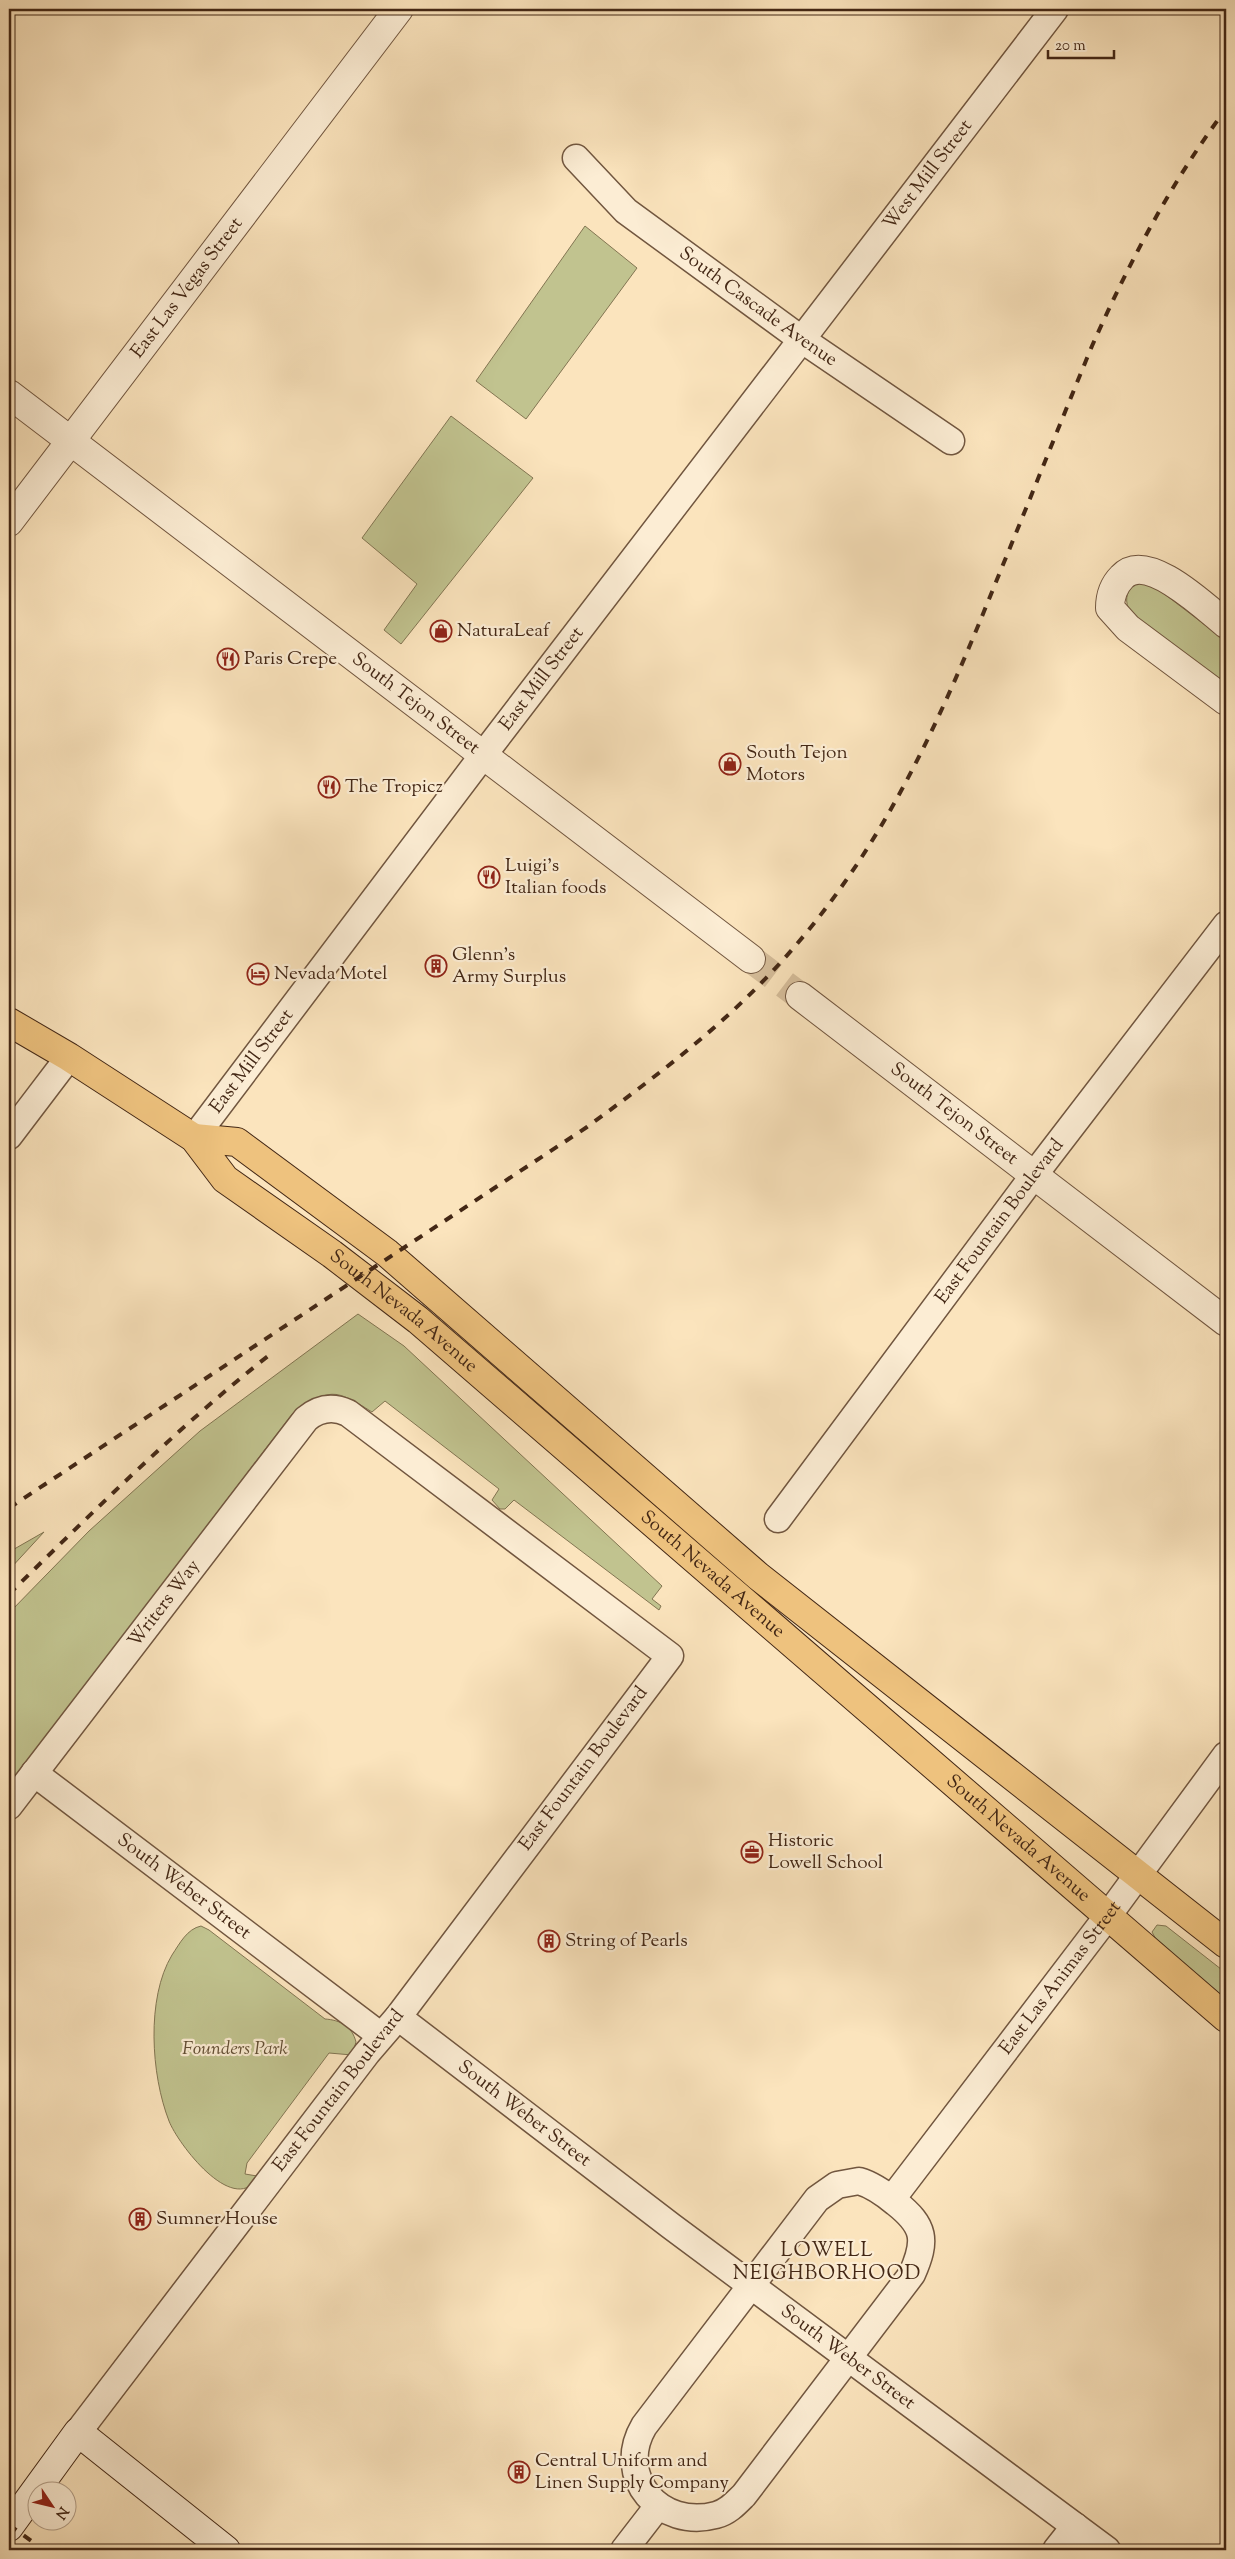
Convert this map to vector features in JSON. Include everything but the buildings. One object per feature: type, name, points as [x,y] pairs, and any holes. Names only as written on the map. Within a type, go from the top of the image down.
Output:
[{"type":"main road","name":"South Nevada Avenue","points":[[9,1022],[69,1057],[194,1138],[225,1179],[332,1254],[418,1320],[1226,2018]]},
{"type":"main road","name":"South Nevada Avenue","points":[[194,1138],[236,1142],[387,1253],[758,1576],[1136,1876],[1226,1944]]},
{"type":"street","name":"East Las Vegas Street","points":[[9,522],[399,9]]},
{"type":"street","name":"West Mill Street","points":[[802,339],[1055,9]]},
{"type":"street","name":"South Cascade Avenue","points":[[576,158],[626,211],[802,339],[951,442]]},
{"type":"street","name":"East Mill Street","points":[[194,1138],[484,754],[802,339]]},
{"type":"street","name":"South Tejon Street","points":[[9,394],[751,959]]},
{"type":"street","points":[[1226,624],[1166,577],[1154,571],[1133,571],[1124,574],[1110,596],[1110,608],[1128,628],[1226,701]]},
{"type":"street","name":"East Fountain Boulevard","points":[[778,1520],[1034,1174],[1226,925]]},
{"type":"street","name":"South Tejon Street","points":[[800,996],[1226,1322]]},
{"type":"street","points":[[9,1136],[69,1057]]},
{"type":"street","name":"East Fountain Boulevard","points":[[9,2527],[78,2432],[380,2036],[398,2017],[670,1656],[348,1413],[333,1407],[327,1409]]},
{"type":"street","name":"Writers Way","points":[[9,1806],[306,1420],[327,1409]]},
{"type":"street","name":"East Las Animas Street","points":[[892,2199],[1107,1917],[1226,1755]]},
{"type":"street","name":"South Weber Street","points":[[34,1772],[380,2036]]},
{"type":"street","name":"South Weber Street","points":[[398,2017],[671,2226],[1107,2550]]},
{"type":"street","points":[[859,2181],[871,2184],[892,2199],[913,2216],[918,2225],[921,2238],[918,2261],[912,2274],[744,2495],[732,2507],[718,2515],[701,2517],[671,2513],[658,2506],[644,2492],[637,2475],[635,2456],[638,2437],[750,2284],[817,2199],[827,2190],[837,2185],[859,2181]]},
{"type":"street","points":[[78,2432],[226,2550]]},
{"type":"street","points":[[624,2550],[658,2506]]},
{"type":"street","points":[[1056,2550],[1075,2526]]},
{"type":"green space","points":[[585,226],[637,268],[526,419],[476,381]]},
{"type":"green space","points":[[451,416],[533,478],[401,644],[384,630],[417,584],[362,538]]},
{"type":"green space","points":[[1150,583],[1226,641],[1226,685],[1130,613],[1127,605],[1127,595],[1131,588],[1134,584]]},
{"type":"green space","points":[[358,1314],[404,1346],[662,1586],[652,1599],[661,1606],[659,1610],[514,1500],[505,1509],[500,1509],[492,1500],[499,1489],[385,1401],[372,1412],[340,1395],[324,1396],[315,1399],[292,1414],[9,1786],[9,1613],[89,1531],[200,1431]]},
{"type":"green space","points":[[44,1532],[9,1570],[9,1552]]},
{"type":"green space","points":[[1157,1925],[1166,1926],[1226,1973],[1226,2000],[1158,1943],[1152,1932]]},
{"type":"green space","name":"Founders Park","points":[[201,1926],[209,1930],[325,2019],[345,2025],[352,2032],[356,2042],[352,2055],[329,2053],[247,2163],[245,2174],[257,2176],[257,2179],[246,2188],[234,2188],[221,2183],[194,2159],[174,2132],[158,2082],[154,2037],[158,1993],[172,1955],[188,1933]]},
{"type":"tunnel","points":[[751,959],[800,996]]},
{"type":"railway","points":[[9,1508],[587,1127],[658,1074],[726,1017],[769,975],[809,930],[844,883],[876,834],[930,734],[977,627],[1106,315],[1136,254],[1169,194],[1226,109]]},
{"type":"railway","points":[[9,1594],[168,1442],[268,1356]]},
{"type":"railway","points":[[9,2525],[44,2550]]},
{"type":"place","name":"NaturaLeaf","points":[[441,631]]},
{"type":"place","name":"Paris Crepe","points":[[228,659]]},
{"type":"place","name":"South Tejon Motors","points":[[730,764]]},
{"type":"place","name":"The Tropicz","points":[[329,787]]},
{"type":"place","name":"Luigi's Italian foods","points":[[489,877]]},
{"type":"place","name":"Glenn's Army Surplus","points":[[436,966]]},
{"type":"place","name":"Nevada Motel","points":[[258,974]]},
{"type":"place","name":"Historic Lowell School","points":[[752,1852]]},
{"type":"place","name":"String of Pearls","points":[[549,1941]]},
{"type":"place","name":"Sumner House","points":[[140,2219]]},
{"type":"place","name":"Central Uniform and Linen Supply Company","points":[[519,2472]]},
{"type":"district","name":"LOWELL NEIGHBORHOOD","points":[[827,2262]]}]
